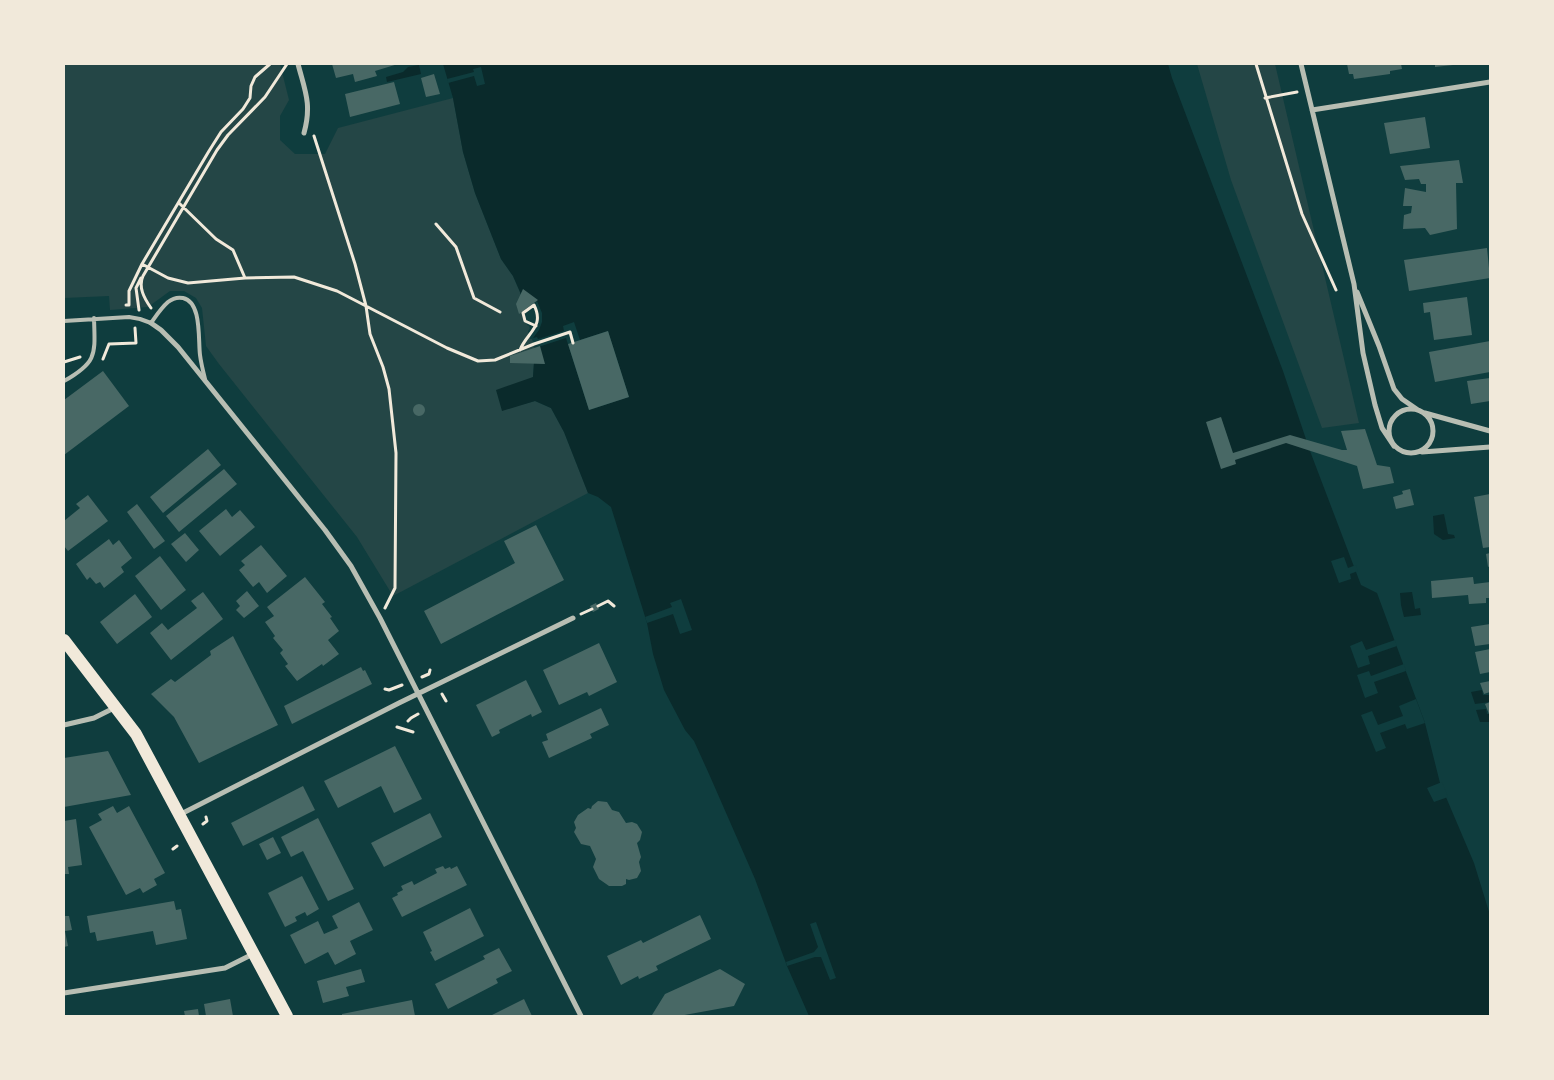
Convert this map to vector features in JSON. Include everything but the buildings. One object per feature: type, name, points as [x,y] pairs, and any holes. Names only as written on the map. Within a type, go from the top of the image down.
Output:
[{"type":"main road","points":[[64,640],[136,734],[287,1016]]},
{"type":"street","points":[[298,64],[308,106],[308,118],[304,133]]},
{"type":"street","points":[[1301,64],[1354,284],[1363,353],[1375,405],[1385,433],[1394,446],[1403,452],[1414,453],[1490,448]]},
{"type":"street","points":[[1312,110],[1490,82]]},
{"type":"street","points":[[1354,284],[1379,346],[1392,385],[1402,399],[1420,411],[1430,420],[1432,425],[1433,436],[1428,446],[1420,452],[1414,453]]},
{"type":"street","points":[[151,323],[168,337],[205,379],[325,530],[351,566],[380,618],[581,1016]]},
{"type":"street","points":[[1394,446],[1389,432],[1393,419],[1404,410],[1420,411],[1490,431]]},
{"type":"street","points":[[180,815],[418,693],[573,618]]},
{"type":"street","points":[[64,725],[94,718],[116,706]]},
{"type":"street","points":[[64,993],[225,968],[253,953]]},
{"type":"lane","points":[[64,321],[129,317],[151,323],[171,300],[182,298],[192,303],[197,316],[200,356],[205,379]]},
{"type":"lane","points":[[64,381],[83,369],[92,358],[95,345],[94,318]]},
{"type":"path","points":[[124,306],[129,305],[129,288],[178,203],[222,132],[243,109],[250,98],[251,86],[255,77],[270,64]]},
{"type":"path","points":[[142,319],[136,301],[138,282],[149,267],[222,142],[265,97],[287,64]]},
{"type":"path","points":[[1256,64],[1302,214],[1336,290]]},
{"type":"path","points":[[1265,98],[1290,93]]},
{"type":"path","points":[[317,147],[355,264],[366,306],[370,334],[383,367],[389,389],[396,454],[396,588],[380,618]]},
{"type":"path","points":[[178,203],[216,238],[233,250],[245,278]]},
{"type":"path","points":[[436,224],[456,247],[474,298],[500,312]]},
{"type":"path","points":[[142,264],[168,278],[181,282],[294,277],[337,291],[447,348],[478,361],[495,360],[570,332],[573,342]]},
{"type":"path","points":[[520,350],[523,342],[536,326],[538,313],[534,305],[523,313],[525,321],[536,326]]},
{"type":"path","points":[[105,356],[110,344],[136,343],[135,325]]},
{"type":"path","points":[[64,362],[86,356]]},
{"type":"path","points":[[598,606],[608,601],[614,606]]},
{"type":"path","points":[[442,694],[446,701]]},
{"type":"path","points":[[397,726],[413,732]]},
{"type":"path","points":[[204,824],[207,820],[206,817]]},
{"type":"path","points":[[173,849],[177,846]]},
{"type":"shaded area","points":[[64,64],[280,64],[289,100],[280,116],[280,140],[295,154],[325,154],[338,128],[453,98],[463,152],[475,193],[501,259],[513,276],[520,292],[535,348],[533,377],[502,410],[535,401],[551,408],[564,432],[588,493],[393,596],[357,537],[206,346],[202,308],[196,298],[184,291],[170,291],[148,307],[110,310],[109,296],[64,298]]},
{"type":"shaded area","points":[[443,64],[1168,64],[1361,585],[1377,593],[1425,723],[1440,783],[1474,863],[1490,915],[1490,1016],[809,1016],[787,966],[755,879],[709,774],[694,741],[685,730],[664,690],[653,654],[647,623],[611,507],[598,497],[588,493],[564,432],[551,408],[535,401],[502,411],[496,390],[533,377],[535,348],[520,292],[513,276],[501,259],[475,193],[463,152],[453,98]]},
{"type":"shaded area","points":[[1197,64],[1275,64],[1359,423],[1322,428],[1231,180]]},
{"type":"shaded area","points":[[419,65],[421,74],[387,82],[386,77],[403,72],[408,67]]},
{"type":"shaded area","points":[[1444,514],[1448,534],[1454,535],[1455,538],[1443,540],[1434,534],[1433,516]]},
{"type":"shaded area","points":[[1412,592],[1415,609],[1420,608],[1421,615],[1404,617],[1400,593]]},
{"type":"shaded area","points":[[1482,690],[1483,695],[1490,695],[1490,702],[1475,704],[1471,692]]},
{"type":"shaded area","points":[[1486,709],[1487,714],[1490,714],[1490,722],[1480,722],[1476,710]]},
{"type":"pier","points":[[481,67],[485,84],[477,86],[474,76],[448,83],[447,79],[474,72],[473,69]]},
{"type":"pier","points":[[537,301],[542,313],[542,322],[533,338],[537,337],[538,339],[564,331],[563,326],[574,322],[580,340],[608,331],[629,397],[589,410],[566,338],[535,348],[532,339],[530,339],[528,331],[531,327],[527,325],[524,311]]},
{"type":"pier","points":[[1344,557],[1348,568],[1356,565],[1358,571],[1350,574],[1351,579],[1339,583],[1331,561]]},
{"type":"pier","points":[[681,599],[692,630],[680,634],[673,614],[647,623],[645,617],[672,607],[670,603]]},
{"type":"pier","points":[[1395,640],[1397,646],[1368,656],[1370,664],[1358,668],[1350,646],[1362,641],[1366,650]]},
{"type":"pier","points":[[1404,664],[1406,671],[1374,682],[1378,693],[1365,698],[1357,675],[1369,671],[1371,676]]},
{"type":"pier","points":[[1416,699],[1425,723],[1407,729],[1405,724],[1380,733],[1386,748],[1376,752],[1361,715],[1372,711],[1378,725],[1403,716],[1399,706]]},
{"type":"pier","points":[[1442,782],[1448,797],[1434,802],[1427,788]]},
{"type":"pier","points":[[816,922],[836,978],[830,980],[821,957],[815,957],[787,966],[786,962],[814,952],[818,947],[810,924]]}]
